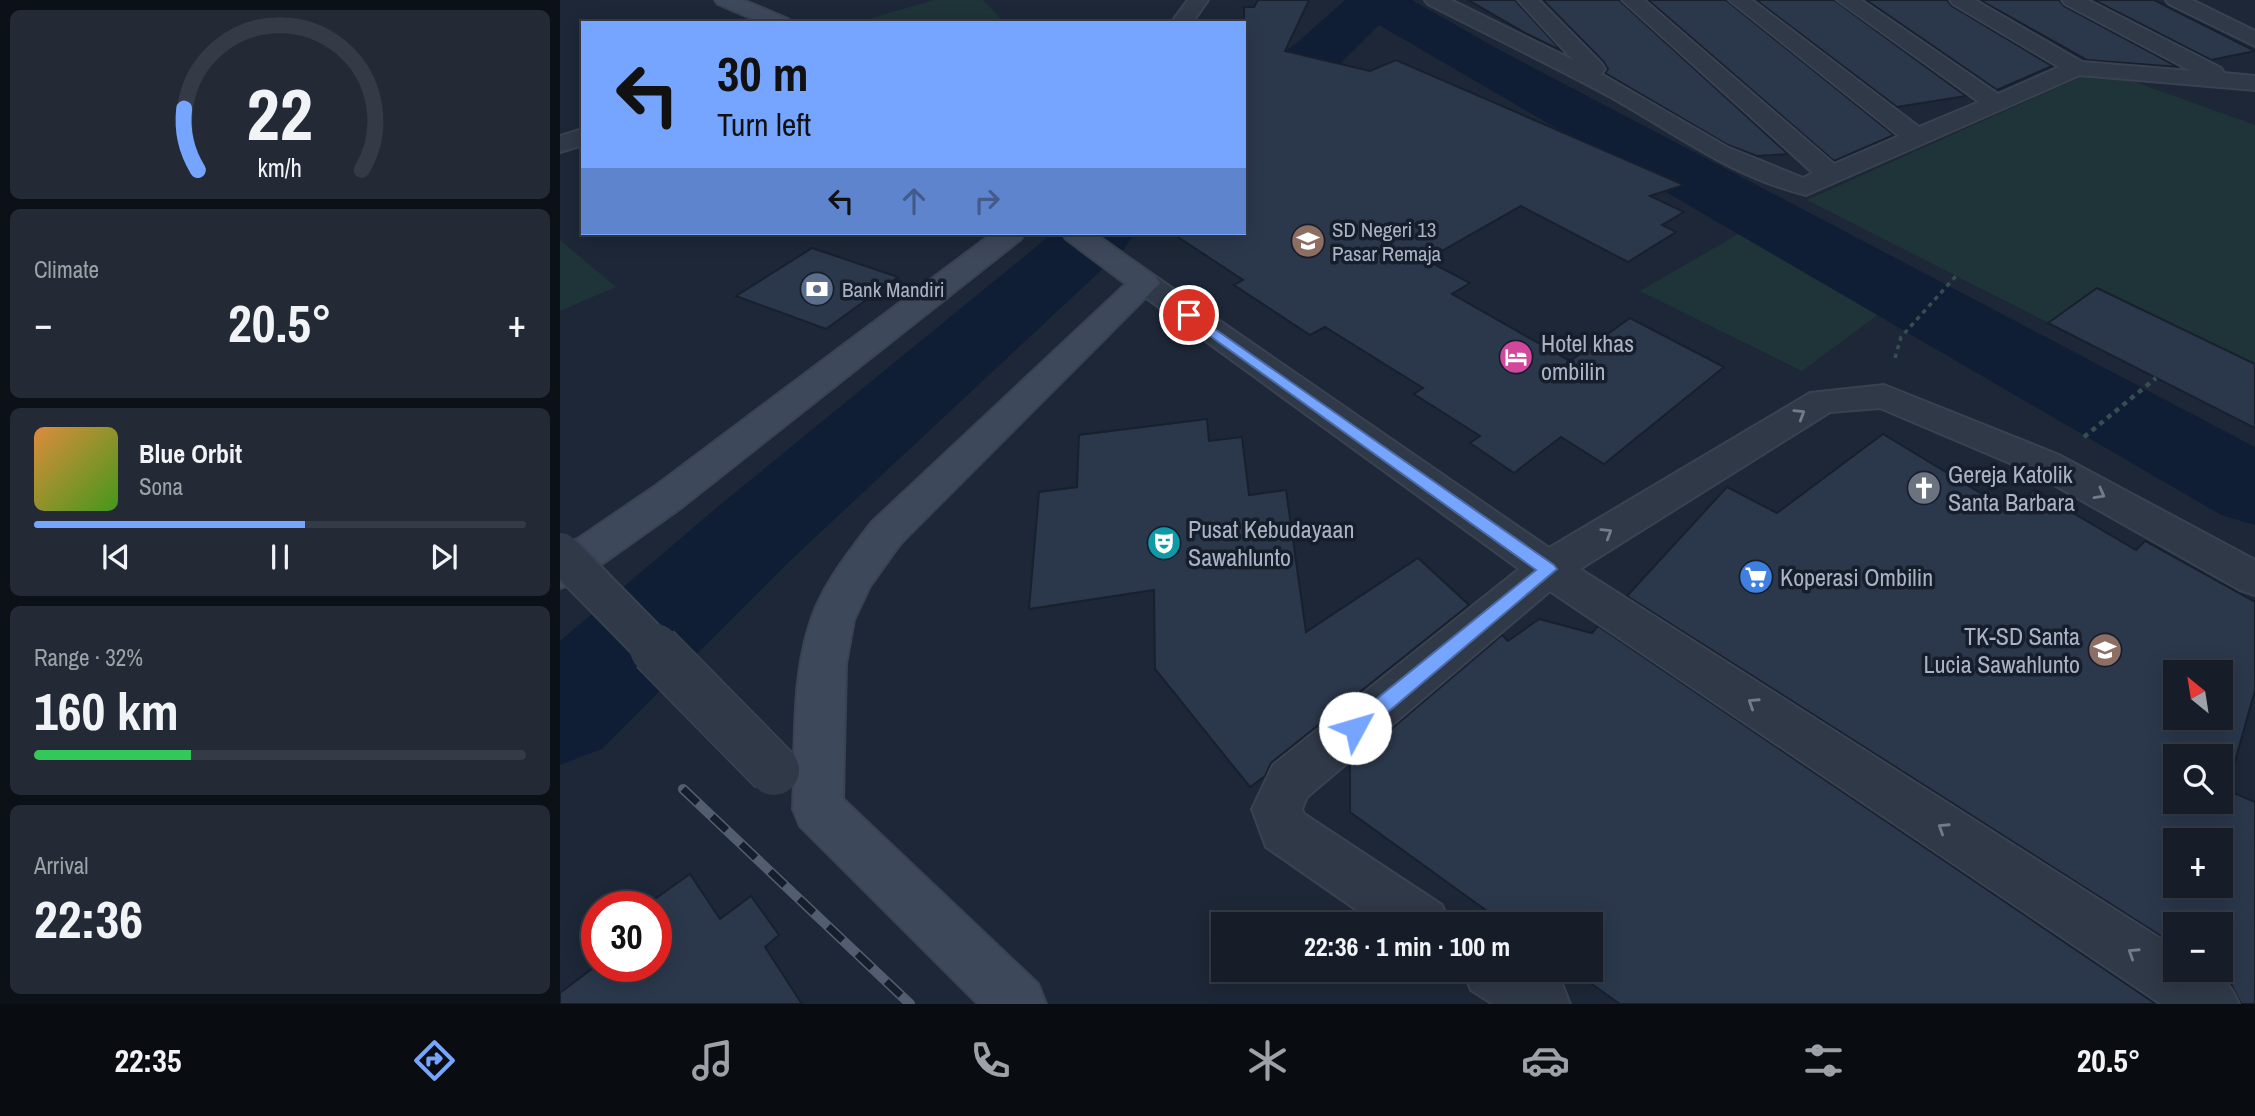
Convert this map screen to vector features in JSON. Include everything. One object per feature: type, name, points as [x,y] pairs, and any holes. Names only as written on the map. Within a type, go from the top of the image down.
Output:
[{"type":"main road","points":[[724,0],[776,21]]},
{"type":"main road","points":[[560,572],[668,497],[1008,235]]},
{"type":"main road","points":[[1018,1004],[818,809],[823,670],[832,620],[852,577],[886,533],[1144,283],[1079,235]]},
{"type":"street","points":[[1182,21],[1198,0]]},
{"type":"street","points":[[1435,0],[1615,90],[1718,152],[1782,181],[1805,187],[2077,68]]},
{"type":"street","points":[[1528,0],[1615,90]]},
{"type":"street","points":[[1632,0],[1831,175]]},
{"type":"street","points":[[1739,0],[1917,138]]},
{"type":"street","points":[[1847,0],[1996,103]]},
{"type":"street","points":[[1960,0],[2077,68],[2243,83]]},
{"type":"street","points":[[2072,0],[2243,83]]},
{"type":"street","points":[[2176,0],[2255,39]]},
{"type":"street","points":[[560,144],[581,138]]},
{"type":"street","points":[[1144,283],[1548,569],[2211,1004]]},
{"type":"street","points":[[1405,912],[1284,830],[1277,808],[1290,781],[1548,569],[1822,401],[1884,396],[2046,464],[2255,579]]},
{"type":"street","points":[[560,552],[775,770],[818,809]]},
{"type":"street","points":[[1509,982],[1542,1004]]},
{"type":"path","points":[[1901,337],[1956,276]]},
{"type":"path","points":[[2087,435],[2156,378]]},
{"type":"green space","points":[[934,0],[983,0],[1003,21],[862,21]]},
{"type":"green space","points":[[2081,77],[2121,77],[2255,125],[2255,428],[1807,200]]},
{"type":"green space","points":[[1747,229],[1883,311],[1802,371],[1640,291]]},
{"type":"green space","points":[[560,240],[616,287],[560,311]]},
{"type":"building","points":[[1258,0],[1309,0],[1285,51],[1370,71],[1396,60],[1684,185],[1650,196],[1684,212],[1662,225],[1676,232],[1628,262],[1521,206],[1426,260],[1470,283],[1452,294],[1570,361],[1630,318],[1724,367],[1604,464],[1561,437],[1514,473],[1470,443],[1480,436],[1414,394],[1423,388],[1325,327],[1310,335],[1234,285],[1243,280],[1175,235],[1246,235],[1244,7],[1254,7]]},
{"type":"building","points":[[1468,0],[1515,0],[1562,51],[1527,34]]},
{"type":"building","points":[[1543,0],[1619,0],[1788,154],[1757,156],[1728,145],[1605,73],[1608,69],[1604,62]]},
{"type":"building","points":[[1648,0],[1726,0],[1894,135],[1834,161]]},
{"type":"building","points":[[1756,0],[1834,0],[1966,96],[1897,107]]},
{"type":"building","points":[[1866,0],[1947,0],[1952,6],[2052,66],[1997,90]]},
{"type":"building","points":[[1980,0],[2059,0],[2064,6],[2178,67],[2087,60]]},
{"type":"building","points":[[2094,0],[2154,0],[2255,51],[2211,60]]},
{"type":"building","name":"Bank Mandiri","points":[[812,248],[898,277],[826,329],[736,296]]},
{"type":"building","points":[[2097,288],[2255,364],[2255,428],[2048,323]]},
{"type":"building","points":[[1207,419],[1209,441],[1242,437],[1249,495],[1286,490],[1306,632],[1418,558],[1469,605],[1271,763],[1265,776],[1250,787],[1155,669],[1154,590],[1029,609],[1039,492],[1077,487],[1079,435]]},
{"type":"building","points":[[1883,434],[2010,511],[2034,490],[2136,550],[2145,541],[2255,602],[2255,690],[2233,769],[2233,744],[2163,744],[2163,814],[2233,814],[2233,793],[2255,802],[2255,1004],[2241,1004],[2230,982],[2233,982],[2233,912],[2163,912],[2163,937],[1627,596],[1727,487],[1777,513]]},
{"type":"building","points":[[1539,619],[1592,633],[1598,626],[2156,1004],[1620,1004],[1589,982],[1603,982],[1603,912],[1488,912],[1350,812],[1350,764],[1502,635],[1508,641]]},
{"type":"building","points":[[690,874],[720,919],[751,896],[779,935],[765,947],[802,1004],[560,1004],[560,993],[581,977],[581,982],[672,982],[672,891],[666,891]]},
{"type":"waterway","points":[[1374,0],[1478,61],[2255,490]]},
{"type":"waterway","points":[[1246,111],[1319,53],[1375,1]]},
{"type":"waterway","points":[[560,713],[757,531],[1096,235]]},
{"type":"railway","points":[[683,789],[910,1004]]},
{"type":"place","name":"SD Negeri 13 Pasar Remaja","points":[[1308,241]]},
{"type":"place","name":"Bank Mandiri","points":[[817,289]]},
{"type":"place","name":"Hotel khas ombilin","points":[[1516,357]]},
{"type":"place","name":"Gereja Katolik Santa Barbara","points":[[1924,488]]},
{"type":"place","name":"Pusat Kebudayaan Sawahlunto","points":[[1164,543]]},
{"type":"place","name":"Koperasi Ombilin","points":[[1756,577]]},
{"type":"place","name":"TK-SD Santa Lucia Sawahlunto","points":[[2105,650]]},
{"type":"route","points":[[1189,315],[1548,569],[1355,728]]}]
